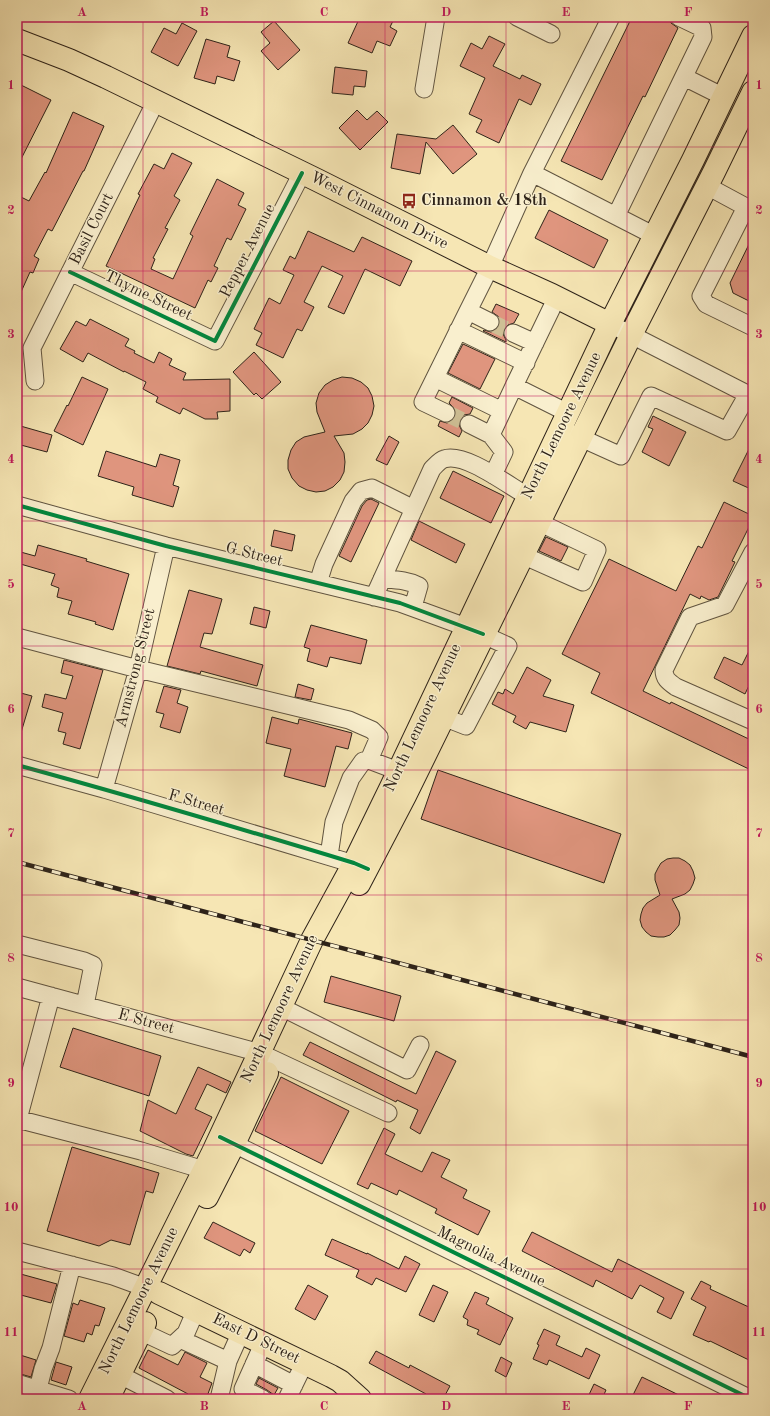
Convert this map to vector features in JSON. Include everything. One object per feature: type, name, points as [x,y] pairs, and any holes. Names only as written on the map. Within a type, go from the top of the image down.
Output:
[{"type":"main road","name":"North Lemoore Avenue","points":[[533,510],[564,420],[753,36]]},
{"type":"main road","name":"West Cinnamon Drive","points":[[17,40],[69,60],[156,101],[490,268],[557,297],[610,324]]},
{"type":"main road","name":"North Lemoore Avenue","points":[[90,1399],[152,1290],[227,1140],[288,1010],[312,940],[405,796],[435,713],[533,510],[580,437],[630,335],[751,102]]},
{"type":"main road","name":"North Lemoore Avenue","points":[[361,866],[398,771],[435,713]]},
{"type":"main road","name":"North Lemoore Avenue","points":[[108,1399],[140,1331],[152,1290],[204,1170],[227,1140]]},
{"type":"main road","name":"East D Street","points":[[152,1290],[305,1362],[340,1381],[360,1399]]},
{"type":"street","points":[[424,89],[436,17]]},
{"type":"street","points":[[517,17],[551,34]]},
{"type":"street","points":[[446,413],[423,402],[490,268],[532,173],[611,17]]},
{"type":"street","points":[[616,216],[704,37],[702,28],[679,17]]},
{"type":"street","points":[[684,78],[724,97]]},
{"type":"street","name":"Basil Court","points":[[35,381],[32,348],[156,101]]},
{"type":"street","name":"Pepper Avenue","points":[[215,341],[302,173]]},
{"type":"street","points":[[532,173],[655,236]]},
{"type":"street","points":[[707,186],[751,203],[701,296],[706,304],[753,327]]},
{"type":"street","name":"Thyme Street","points":[[70,272],[215,341]]},
{"type":"street","points":[[491,435],[557,297]]},
{"type":"street","points":[[468,311],[490,322]]},
{"type":"street","points":[[514,386],[564,420],[580,437],[621,456],[651,396],[728,432],[750,395],[610,324]]},
{"type":"street","points":[[458,330],[526,363]]},
{"type":"street","points":[[514,333],[535,343]]},
{"type":"street","points":[[435,378],[502,411]]},
{"type":"street","points":[[469,424],[491,435],[504,452],[493,475]]},
{"type":"street","points":[[374,597],[432,469],[444,459],[460,458],[505,481],[533,510],[597,550],[583,582],[513,551]]},
{"type":"street","points":[[318,583],[324,564],[353,501],[361,491],[372,488],[414,509]]},
{"type":"street","name":"G Street","points":[[17,505],[166,546],[413,607],[475,630],[508,646],[466,726],[435,713]]},
{"type":"street","name":"Armstrong Street","points":[[104,789],[138,669],[166,546]]},
{"type":"street","points":[[753,553],[725,605],[690,617],[664,670],[664,676],[676,687],[753,721]]},
{"type":"street","points":[[382,579],[402,580],[419,586],[413,607]]},
{"type":"street","points":[[17,637],[138,669],[349,720],[372,730],[379,737],[369,760]]},
{"type":"street","points":[[329,856],[334,822],[351,778],[364,761],[369,760],[398,771]]},
{"type":"street","name":"F Street","points":[[17,765],[104,789],[361,866]]},
{"type":"street","points":[[17,944],[84,961],[93,965],[85,1005]]},
{"type":"street","name":"E Street","points":[[17,988],[267,1055],[388,1113]]},
{"type":"street","points":[[51,996],[17,1120],[141,1151],[204,1170]]},
{"type":"street","points":[[288,1010],[407,1070],[420,1045]]},
{"type":"street","name":"Magnolia Avenue","points":[[227,1140],[751,1399]]},
{"type":"street","points":[[17,1251],[113,1276],[152,1290]]},
{"type":"street","points":[[38,1389],[43,1368],[51,1348],[72,1265]]},
{"type":"street","points":[[140,1331],[172,1346],[186,1333],[196,1310]]},
{"type":"street","points":[[219,1399],[228,1361],[241,1332]]},
{"type":"street","points":[[180,1339],[228,1361]]},
{"type":"street","points":[[263,1399],[243,1389],[264,1342]]},
{"type":"street","points":[[254,1364],[290,1392],[305,1362]]},
{"type":"street","points":[[120,1375],[167,1399]]},
{"type":"street","points":[[17,1383],[69,1399]]},
{"type":"building","points":[[360,17],[395,17],[390,27],[397,31],[390,46],[377,41],[372,53],[348,43]]},
{"type":"building","points":[[632,17],[664,17],[670,20],[671,23],[678,28],[645,97],[643,96],[602,180],[561,161]]},
{"type":"building","points":[[274,21],[300,50],[278,70],[261,51],[270,43],[261,32]]},
{"type":"building","points":[[182,23],[197,31],[178,66],[151,52],[164,28],[176,34]]},
{"type":"building","points":[[489,36],[505,44],[493,66],[520,79],[522,75],[541,84],[531,105],[519,99],[499,143],[476,132],[482,120],[469,114],[485,78],[460,66],[471,43],[482,49]]},
{"type":"building","points":[[206,39],[230,46],[227,57],[240,61],[234,81],[217,76],[215,84],[194,78]]},
{"type":"building","points":[[335,67],[367,71],[365,87],[354,86],[353,95],[332,93]]},
{"type":"building","points":[[17,83],[51,100],[17,167]]},
{"type":"building","points":[[357,110],[367,120],[377,111],[388,122],[360,150],[339,128]]},
{"type":"building","points":[[73,112],[104,126],[84,171],[52,231],[48,229],[34,256],[39,259],[33,273],[30,272],[17,301],[17,205],[21,197],[29,201],[45,172],[46,173]]},
{"type":"building","points":[[453,125],[477,154],[453,174],[426,142],[420,174],[391,168],[397,134],[436,139]]},
{"type":"building","points":[[172,153],[192,163],[174,196],[180,200],[165,228],[168,229],[153,258],[155,259],[151,269],[173,279],[193,236],[190,234],[217,179],[244,193],[238,205],[246,209],[231,240],[227,238],[214,266],[218,268],[211,282],[208,280],[195,308],[106,266],[140,195],[138,194],[154,164],[164,169]]},
{"type":"building","points":[[549,210],[608,240],[594,268],[535,238]]},
{"type":"building","points":[[308,231],[354,252],[362,237],[412,261],[400,286],[365,269],[344,314],[328,307],[343,276],[322,266],[304,302],[314,307],[302,331],[297,329],[283,358],[256,345],[262,333],[254,329],[269,298],[280,304],[294,275],[283,270],[290,256],[295,259]]},
{"type":"building","points":[[753,236],[753,303],[733,293],[730,283]]},
{"type":"building","points":[[496,304],[519,314],[514,323],[508,325],[504,329],[503,334],[506,342],[483,331],[491,332],[496,330],[499,326],[499,317],[492,312]]},
{"type":"building","points":[[90,319],[129,339],[125,346],[135,351],[134,353],[154,363],[159,352],[172,359],[169,365],[186,373],[183,380],[230,379],[230,411],[217,412],[218,419],[205,419],[183,408],[180,414],[156,402],[158,397],[143,389],[146,382],[88,353],[83,362],[60,349],[76,321],[86,326]]},
{"type":"building","points":[[463,344],[495,359],[480,389],[448,373]]},
{"type":"building","points":[[254,352],[281,382],[262,399],[256,393],[254,395],[233,372]]},
{"type":"building","points":[[82,377],[108,389],[83,445],[54,431]]},
{"type":"building","points":[[342,377],[352,378],[361,382],[368,388],[372,396],[374,406],[372,415],[368,423],[362,429],[353,434],[334,436],[344,453],[344,472],[340,480],[333,487],[325,491],[316,492],[307,490],[299,486],[292,478],[288,469],[288,460],[291,450],[296,442],[304,437],[325,432],[317,412],[316,403],[319,393],[325,385]]},
{"type":"building","points":[[452,397],[473,408],[470,414],[464,415],[460,420],[459,425],[462,431],[459,437],[438,426],[440,421],[447,423],[455,418],[456,413],[454,408],[449,403]]},
{"type":"building","points":[[653,416],[686,432],[669,466],[642,452],[653,429],[648,427]]},
{"type":"building","points":[[17,425],[52,435],[47,452],[17,444]]},
{"type":"building","points":[[389,436],[399,442],[387,465],[376,460]]},
{"type":"building","points":[[753,441],[753,490],[733,481]]},
{"type":"building","points":[[106,451],[156,467],[160,454],[180,460],[173,485],[179,487],[173,507],[132,495],[134,487],[98,476]]},
{"type":"building","points":[[453,471],[504,496],[491,523],[440,498]]},
{"type":"building","points":[[371,499],[379,503],[351,562],[339,556],[362,506],[367,500]]},
{"type":"building","points":[[724,502],[753,516],[753,519],[732,561],[735,562],[718,597],[709,600],[701,596],[700,599],[690,594],[643,691],[670,704],[671,702],[753,741],[753,771],[591,693],[600,673],[562,654],[609,559],[676,591],[698,546],[702,548]]},
{"type":"building","points":[[419,521],[465,544],[456,563],[411,540]]},
{"type":"building","points":[[274,530],[295,535],[292,551],[271,546]]},
{"type":"building","points":[[546,537],[568,547],[561,561],[539,551]]},
{"type":"building","points":[[38,545],[87,559],[86,561],[129,574],[113,630],[95,624],[96,622],[68,614],[72,601],[57,597],[59,588],[51,585],[55,574],[17,563],[17,551],[35,556]]},
{"type":"building","points":[[189,590],[222,599],[212,634],[204,633],[200,647],[263,665],[257,686],[201,671],[200,674],[167,666]]},
{"type":"building","points":[[254,607],[270,611],[266,628],[250,624]]},
{"type":"building","points":[[311,625],[367,640],[361,664],[330,657],[327,667],[307,661],[310,649],[304,647]]},
{"type":"building","points":[[753,643],[753,677],[745,694],[714,678],[724,657],[742,665]]},
{"type":"building","points":[[64,660],[103,670],[80,749],[63,744],[66,733],[58,731],[63,713],[42,707],[45,694],[66,699],[73,676],[61,673]]},
{"type":"building","points":[[527,667],[551,680],[543,696],[574,705],[566,732],[530,722],[526,729],[513,722],[516,716],[492,704],[498,692],[503,694],[505,689],[513,694]]},
{"type":"building","points":[[298,684],[314,689],[311,700],[295,697]]},
{"type":"building","points":[[164,686],[181,690],[177,703],[188,707],[180,733],[160,727],[164,714],[156,712]]},
{"type":"building","points":[[17,692],[32,696],[20,736],[17,735]]},
{"type":"building","points":[[272,717],[298,724],[299,719],[352,733],[348,749],[336,746],[325,787],[284,776],[291,749],[266,743]]},
{"type":"building","points":[[438,770],[621,834],[604,883],[421,819]]},
{"type":"building","points":[[679,858],[690,865],[695,878],[690,890],[685,894],[672,899],[679,912],[679,925],[670,935],[664,937],[651,936],[642,927],[640,920],[641,914],[647,903],[660,895],[655,880],[655,874],[658,868],[661,863],[667,859]]},
{"type":"building","points":[[331,976],[401,996],[394,1021],[324,1002]]},
{"type":"building","points":[[73,1028],[161,1056],[149,1096],[60,1067]]},
{"type":"building","points":[[310,1042],[416,1094],[436,1051],[456,1061],[420,1134],[410,1128],[418,1110],[397,1100],[396,1102],[303,1055]]},
{"type":"building","points":[[198,1067],[231,1082],[226,1093],[207,1084],[195,1109],[212,1117],[193,1156],[140,1131],[148,1100],[176,1114]]},
{"type":"building","points":[[281,1077],[349,1111],[322,1164],[255,1131]]},
{"type":"building","points":[[384,1128],[395,1134],[385,1154],[422,1172],[432,1152],[450,1160],[441,1177],[467,1190],[463,1198],[490,1211],[478,1235],[435,1213],[437,1209],[399,1190],[397,1195],[371,1183],[368,1189],[357,1184]]},
{"type":"building","points":[[72,1147],[159,1173],[153,1193],[146,1191],[130,1245],[111,1240],[99,1246],[47,1231]]},
{"type":"building","points":[[213,1222],[255,1243],[250,1253],[244,1249],[240,1256],[204,1238]]},
{"type":"building","points":[[532,1232],[612,1272],[618,1259],[684,1292],[671,1319],[657,1312],[664,1298],[640,1285],[632,1299],[596,1280],[593,1287],[522,1251]]},
{"type":"building","points":[[332,1239],[367,1253],[399,1269],[405,1256],[420,1264],[406,1292],[376,1278],[372,1285],[356,1277],[359,1270],[325,1255]]},
{"type":"building","points":[[17,1273],[57,1284],[51,1303],[17,1294]]},
{"type":"building","points":[[701,1281],[711,1286],[710,1289],[753,1309],[753,1362],[710,1341],[709,1342],[693,1335],[706,1307],[691,1299]]},
{"type":"building","points":[[308,1285],[328,1296],[315,1320],[295,1309]]},
{"type":"building","points":[[433,1285],[448,1292],[434,1322],[419,1315]]},
{"type":"building","points":[[475,1292],[489,1298],[486,1304],[513,1318],[500,1345],[477,1334],[479,1330],[467,1325],[468,1320],[463,1317]]},
{"type":"building","points":[[80,1300],[105,1308],[99,1326],[95,1325],[92,1335],[87,1333],[84,1342],[64,1336],[73,1303],[78,1305]]},
{"type":"building","points":[[544,1329],[560,1336],[556,1345],[582,1357],[586,1348],[600,1355],[589,1379],[549,1360],[547,1365],[533,1359],[539,1345],[537,1344]]},
{"type":"building","points":[[148,1350],[178,1365],[185,1352],[207,1363],[200,1377],[212,1383],[206,1399],[185,1399],[188,1394],[139,1368]]},
{"type":"building","points":[[376,1351],[409,1368],[410,1365],[450,1386],[443,1399],[424,1399],[426,1394],[369,1363]]},
{"type":"building","points":[[17,1354],[36,1360],[31,1377],[17,1373]]},
{"type":"building","points":[[501,1357],[512,1363],[506,1377],[495,1371]]},
{"type":"building","points":[[56,1362],[72,1367],[66,1385],[51,1380]]},
{"type":"building","points":[[642,1377],[687,1399],[631,1399]]},
{"type":"building","points":[[259,1378],[278,1388],[274,1395],[256,1384]]},
{"type":"building","points":[[594,1384],[606,1390],[602,1399],[587,1399]]},
{"type":"building","points":[[17,1393],[25,1396],[25,1399],[17,1399]]},
{"type":"tunnel","points":[[490,322],[513,333]]},
{"type":"tunnel","points":[[446,413],[469,424]]},
{"type":"railway","points":[[17,862],[753,1057]]},
{"type":"cycle path","points":[[70,272],[215,341],[302,173]]},
{"type":"cycle path","points":[[17,505],[166,546],[400,603],[483,634]]},
{"type":"cycle path","points":[[17,765],[228,825],[354,863],[368,869]]},
{"type":"cycle path","points":[[220,1137],[751,1399]]},
{"type":"place","name":"Cinnamon & 18th","points":[[409,201]]}]
